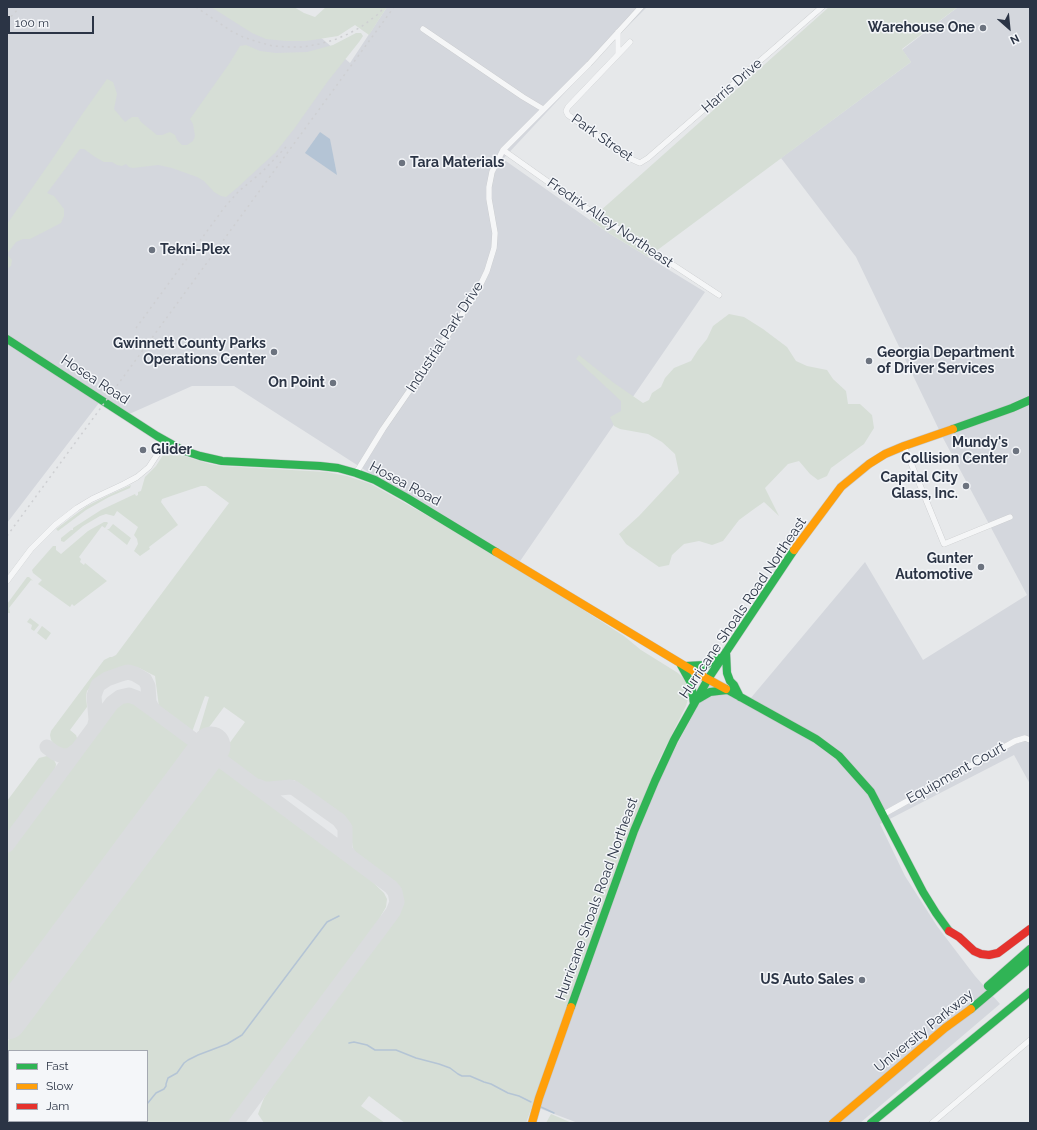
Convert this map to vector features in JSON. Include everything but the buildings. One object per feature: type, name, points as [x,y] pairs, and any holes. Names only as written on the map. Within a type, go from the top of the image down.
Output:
[{"type":"main road","name":"Hosea Road","points":[[7,340],[182,450],[222,461],[338,468],[375,480],[407,498],[682,665],[816,739],[839,756],[871,792],[884,814],[923,892],[936,913],[950,930],[974,951],[981,954],[998,953],[1030,929]]},
{"type":"main road","name":"Hurricane Shoals Road Northeast","points":[[532,1123],[539,1098],[634,831],[655,781],[674,740],[708,679],[786,561],[841,487],[869,464],[885,454],[904,446],[1030,400]]},
{"type":"main road","points":[[727,690],[710,692],[694,703],[691,683],[682,665],[705,666],[725,654],[727,673],[740,697]]},
{"type":"main road","points":[[945,1028],[971,1001],[1030,949]]},
{"type":"main road","name":"University Parkway","points":[[834,1123],[945,1028],[975,1006],[1030,959]]},
{"type":"main road","points":[[871,1123],[954,1053],[1030,992]]},
{"type":"street","name":"Industrial Park Drive","points":[[356,473],[383,429],[476,294],[488,270],[494,248],[495,233],[489,199],[489,187],[492,172],[503,150],[589,64],[641,7]]},
{"type":"street","name":"Harris Drive","points":[[640,163],[648,158],[822,7]]},
{"type":"street","points":[[423,29],[543,109]]},
{"type":"street","points":[[618,32],[618,54]]},
{"type":"street","points":[[618,54],[630,42]]},
{"type":"street","name":"Park Street","points":[[618,54],[568,107],[566,111],[568,115],[631,159],[640,163]]},
{"type":"street","name":"Fredrix Alley Northeast","points":[[503,150],[568,196],[719,295]]},
{"type":"street","points":[[7,581],[31,549],[55,525],[92,499],[137,477],[149,467],[166,441]]},
{"type":"street","points":[[904,446],[944,544],[1010,517]]},
{"type":"street","name":"Equipment Court","points":[[884,814],[1015,741],[1025,738],[1030,740]]},
{"type":"street","points":[[932,1123],[1030,1040]]},
{"type":"shaded area","points":[[7,7],[286,7],[350,63],[387,7],[647,7],[615,39],[503,159],[607,232],[705,292],[516,567],[234,386],[192,386],[127,415],[102,399],[7,523]]},
{"type":"shaded area","points":[[211,7],[294,7],[315,17],[326,7],[387,7],[369,35],[355,25],[338,36],[306,41],[286,41],[266,39],[252,33]]},
{"type":"shaded area","points":[[829,7],[958,7],[902,49],[911,62],[648,257],[590,220]]},
{"type":"shaded area","points":[[958,7],[1030,7],[1030,784],[1014,755],[880,824],[905,876],[937,926],[975,976],[1000,1004],[860,1123],[578,1123],[536,1107],[650,795],[711,681],[750,699],[865,562],[923,660],[1027,595],[943,438],[856,257],[781,158],[911,62],[902,50]]},
{"type":"shaded area","points":[[356,33],[361,33],[363,36],[275,153],[226,197],[214,192],[204,181],[197,177],[172,168],[158,165],[133,168],[126,164],[122,166],[117,165],[112,162],[104,162],[84,149],[80,149],[47,193],[54,196],[64,209],[64,216],[61,223],[30,239],[23,239],[16,242],[7,254],[7,224],[107,79],[113,82],[117,94],[114,109],[125,122],[132,117],[138,117],[141,122],[157,135],[170,132],[175,135],[177,140],[182,145],[187,145],[193,141],[195,136],[193,124],[190,119],[240,46],[246,45],[260,51],[276,53],[307,52],[333,45]]},
{"type":"shaded area","points":[[7,254],[12,260],[11,266],[7,269]]},
{"type":"shaded area","points":[[729,314],[744,317],[763,329],[787,347],[796,361],[807,366],[827,370],[833,379],[846,391],[848,404],[860,404],[872,415],[874,428],[864,444],[831,468],[827,476],[818,480],[810,474],[799,461],[788,464],[765,488],[779,516],[764,502],[739,520],[723,541],[712,545],[699,541],[684,544],[672,555],[669,565],[659,567],[626,544],[619,534],[639,516],[679,473],[675,454],[662,442],[648,434],[620,429],[614,426],[610,417],[621,411],[621,401],[576,359],[579,355],[614,383],[643,403],[649,400],[652,393],[661,387],[665,378],[674,368],[691,361],[707,339],[713,326]]},
{"type":"shaded area","points":[[168,452],[221,466],[327,472],[347,476],[371,484],[478,544],[551,589],[624,636],[641,650],[678,673],[688,684],[689,695],[686,706],[659,760],[630,833],[526,1123],[405,1123],[369,1096],[361,1106],[385,1123],[264,1123],[258,1114],[264,1098],[287,1063],[398,914],[402,900],[399,890],[394,883],[354,853],[348,821],[294,780],[263,785],[223,755],[223,752],[245,722],[224,707],[201,738],[198,736],[209,697],[205,696],[192,732],[159,707],[155,676],[139,668],[120,668],[97,679],[87,691],[87,707],[70,730],[76,735],[77,738],[77,743],[73,748],[66,751],[61,751],[51,740],[51,731],[104,660],[116,655],[229,503],[206,486],[201,486],[162,499],[161,502],[178,525],[149,547],[150,549],[140,556],[134,551],[138,544],[134,535],[138,527],[117,511],[114,516],[106,514],[100,516],[83,526],[64,542],[61,541],[61,538],[73,530],[73,528],[101,510],[135,494],[136,496],[138,495],[138,492],[141,491],[145,477],[156,466],[163,455]]},
{"type":"shaded area","points":[[131,485],[130,488],[109,497],[86,510],[58,531],[56,529],[87,506]]},
{"type":"shaded area","points":[[104,522],[108,523],[105,528],[102,526],[79,557],[81,559],[80,562],[84,565],[85,563],[107,581],[74,606],[72,604],[70,607],[38,584],[42,580],[33,573],[32,570],[53,546],[56,546],[56,550],[61,554],[88,531]]},
{"type":"shaded area","points":[[113,524],[131,538],[127,545],[107,529],[109,529]]},
{"type":"shaded area","points":[[27,577],[33,581],[31,580],[9,608],[10,613],[8,613],[7,604]]},
{"type":"shaded area","points":[[30,618],[39,625],[34,631],[31,629],[32,625],[27,622]]},
{"type":"shaded area","points":[[42,626],[51,633],[46,640],[37,633]]},
{"type":"shaded area","points":[[128,700],[136,703],[185,739],[189,744],[189,754],[18,984],[7,988],[7,854],[118,705]]},
{"type":"shaded area","points":[[47,756],[54,760],[56,764],[55,772],[7,836],[7,801],[39,758]]},
{"type":"shaded area","points":[[220,767],[229,771],[353,863],[384,893],[387,899],[386,907],[367,940],[230,1123],[7,1123],[7,1042],[208,772]]},
{"type":"shaded area","points":[[551,1114],[572,1123],[546,1123]]},
{"type":"water","points":[[320,132],[330,139],[337,175],[305,153]]},
{"type":"waterway","points":[[148,1103],[156,1093],[164,1089],[168,1078],[177,1073],[188,1060],[227,1044],[242,1035],[327,922],[339,916]]},
{"type":"waterway","points":[[349,1043],[354,1042],[367,1045],[375,1050],[396,1050],[416,1058],[450,1068],[462,1076],[470,1076],[531,1102]]},
{"type":"waterway","points":[[541,1107],[554,1113]]},
{"type":"taxiway","points":[[94,728],[96,720],[94,696],[98,685],[107,679],[128,672],[145,680],[148,686],[149,702],[156,712]]},
{"type":"taxiway","points":[[7,845],[112,703],[120,697],[129,695],[137,698],[391,887],[395,892],[397,902],[393,912],[236,1123]]},
{"type":"taxiway","points":[[47,747],[55,753],[65,756],[70,755],[77,750]]},
{"type":"taxiway","points":[[257,786],[264,789],[294,788],[339,820],[345,828],[345,850],[350,856]]},
{"type":"taxiway","points":[[7,996],[20,996],[30,988]]},
{"type":"taxiway","points":[[7,999],[10,1008],[7,1019]]},
{"type":"runway","points":[[7,1020],[211,746]]},
{"type":"railway","points":[[7,21],[20,7]]},
{"type":"railway","points":[[196,7],[231,31],[243,37],[273,46],[289,47],[303,47],[334,40],[361,27],[385,7]]},
{"type":"railway","points":[[7,536],[394,7]]},
{"type":"railway","points":[[136,328],[224,208],[239,191],[262,172],[286,147]]},
{"type":"traffic: fast","points":[[7,339],[157,436],[182,450],[222,461],[320,466],[338,468],[356,473],[375,480],[407,498],[496,552]]},
{"type":"traffic: fast","points":[[953,429],[1030,400]]},
{"type":"traffic: fast","points":[[571,1007],[634,831],[674,740],[708,679],[794,550]]},
{"type":"traffic: fast","points":[[726,652],[727,673],[740,697]]},
{"type":"traffic: fast","points":[[686,666],[705,665],[720,658]]},
{"type":"traffic: fast","points":[[681,665],[691,683],[694,704]]},
{"type":"traffic: fast","points":[[726,689],[816,739],[839,756],[871,792],[923,892],[949,931]]},
{"type":"traffic: fast","points":[[698,699],[710,692],[727,690]]},
{"type":"traffic: fast","points":[[988,986],[1030,949]]},
{"type":"traffic: fast","points":[[971,1009],[1030,959]]},
{"type":"traffic: fast","points":[[871,1123],[1030,992]]},
{"type":"traffic: slow","points":[[794,550],[841,487],[869,464],[885,454],[904,446],[953,429]]},
{"type":"traffic: slow","points":[[496,552],[695,672],[726,689]]},
{"type":"traffic: slow","points":[[532,1123],[539,1098],[571,1007]]},
{"type":"traffic: slow","points":[[833,1123],[945,1028],[971,1009]]},
{"type":"traffic: jam","points":[[949,931],[959,937],[974,951],[989,955],[998,953],[1030,929]]},
{"type":"place","name":"Warehouse One","points":[[983,28]]},
{"type":"place","name":"Tara Materials","points":[[402,163]]},
{"type":"place","name":"Tekni-Plex","points":[[152,250]]},
{"type":"place","name":"Gwinnett County Parks Operations Center","points":[[274,352]]},
{"type":"place","name":"Georgia Department of Driver Services","points":[[869,361]]},
{"type":"place","name":"On Point","points":[[333,383]]},
{"type":"place","name":"Glider","points":[[143,450]]},
{"type":"place","name":"Mundy's Collision Center","points":[[1016,451]]},
{"type":"place","name":"Capital City Glass, Inc.","points":[[966,486]]},
{"type":"place","name":"Gunter Automotive","points":[[981,567]]},
{"type":"place","name":"US Auto Sales","points":[[862,980]]}]
